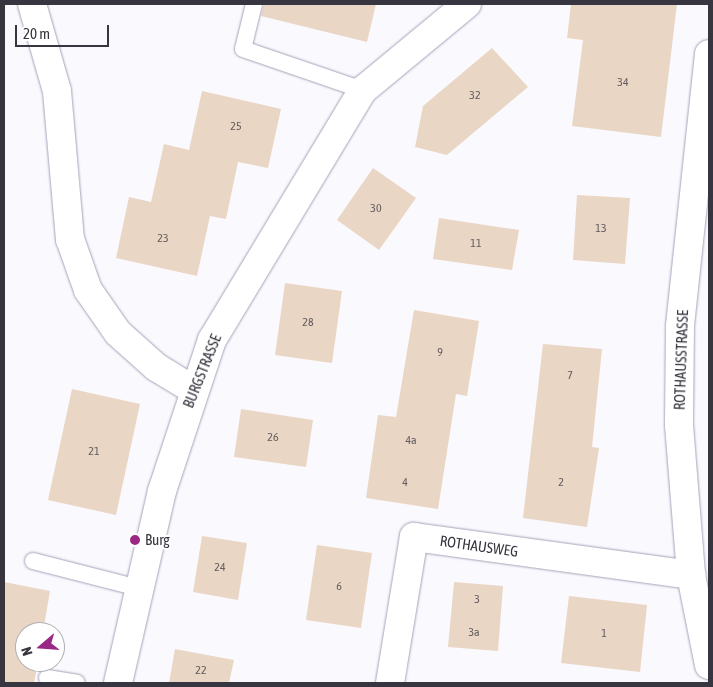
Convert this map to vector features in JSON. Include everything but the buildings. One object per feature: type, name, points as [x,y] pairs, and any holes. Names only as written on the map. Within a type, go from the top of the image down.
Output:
[{"type":"street","points":[[32,4],[57,91],[70,239],[88,290],[118,333],[156,367],[192,389]]},
{"type":"street","name":"BURGSTRASSE","points":[[118,683],[139,588],[192,389],[212,340],[362,90],[467,4]]},
{"type":"street","name":"ROTHAUSSTRASSE","points":[[709,54],[680,326],[679,424],[691,575],[709,665]]},
{"type":"street","name":"ROTHAUSWEG","points":[[390,683],[414,537],[691,575]]},
{"type":"lane","points":[[254,4],[243,49],[362,90]]},
{"type":"lane","points":[[33,560],[139,588]]},
{"type":"lane","points":[[47,678],[77,683]]},
{"type":"place","name":"Burg","points":[[135,540]]}]
